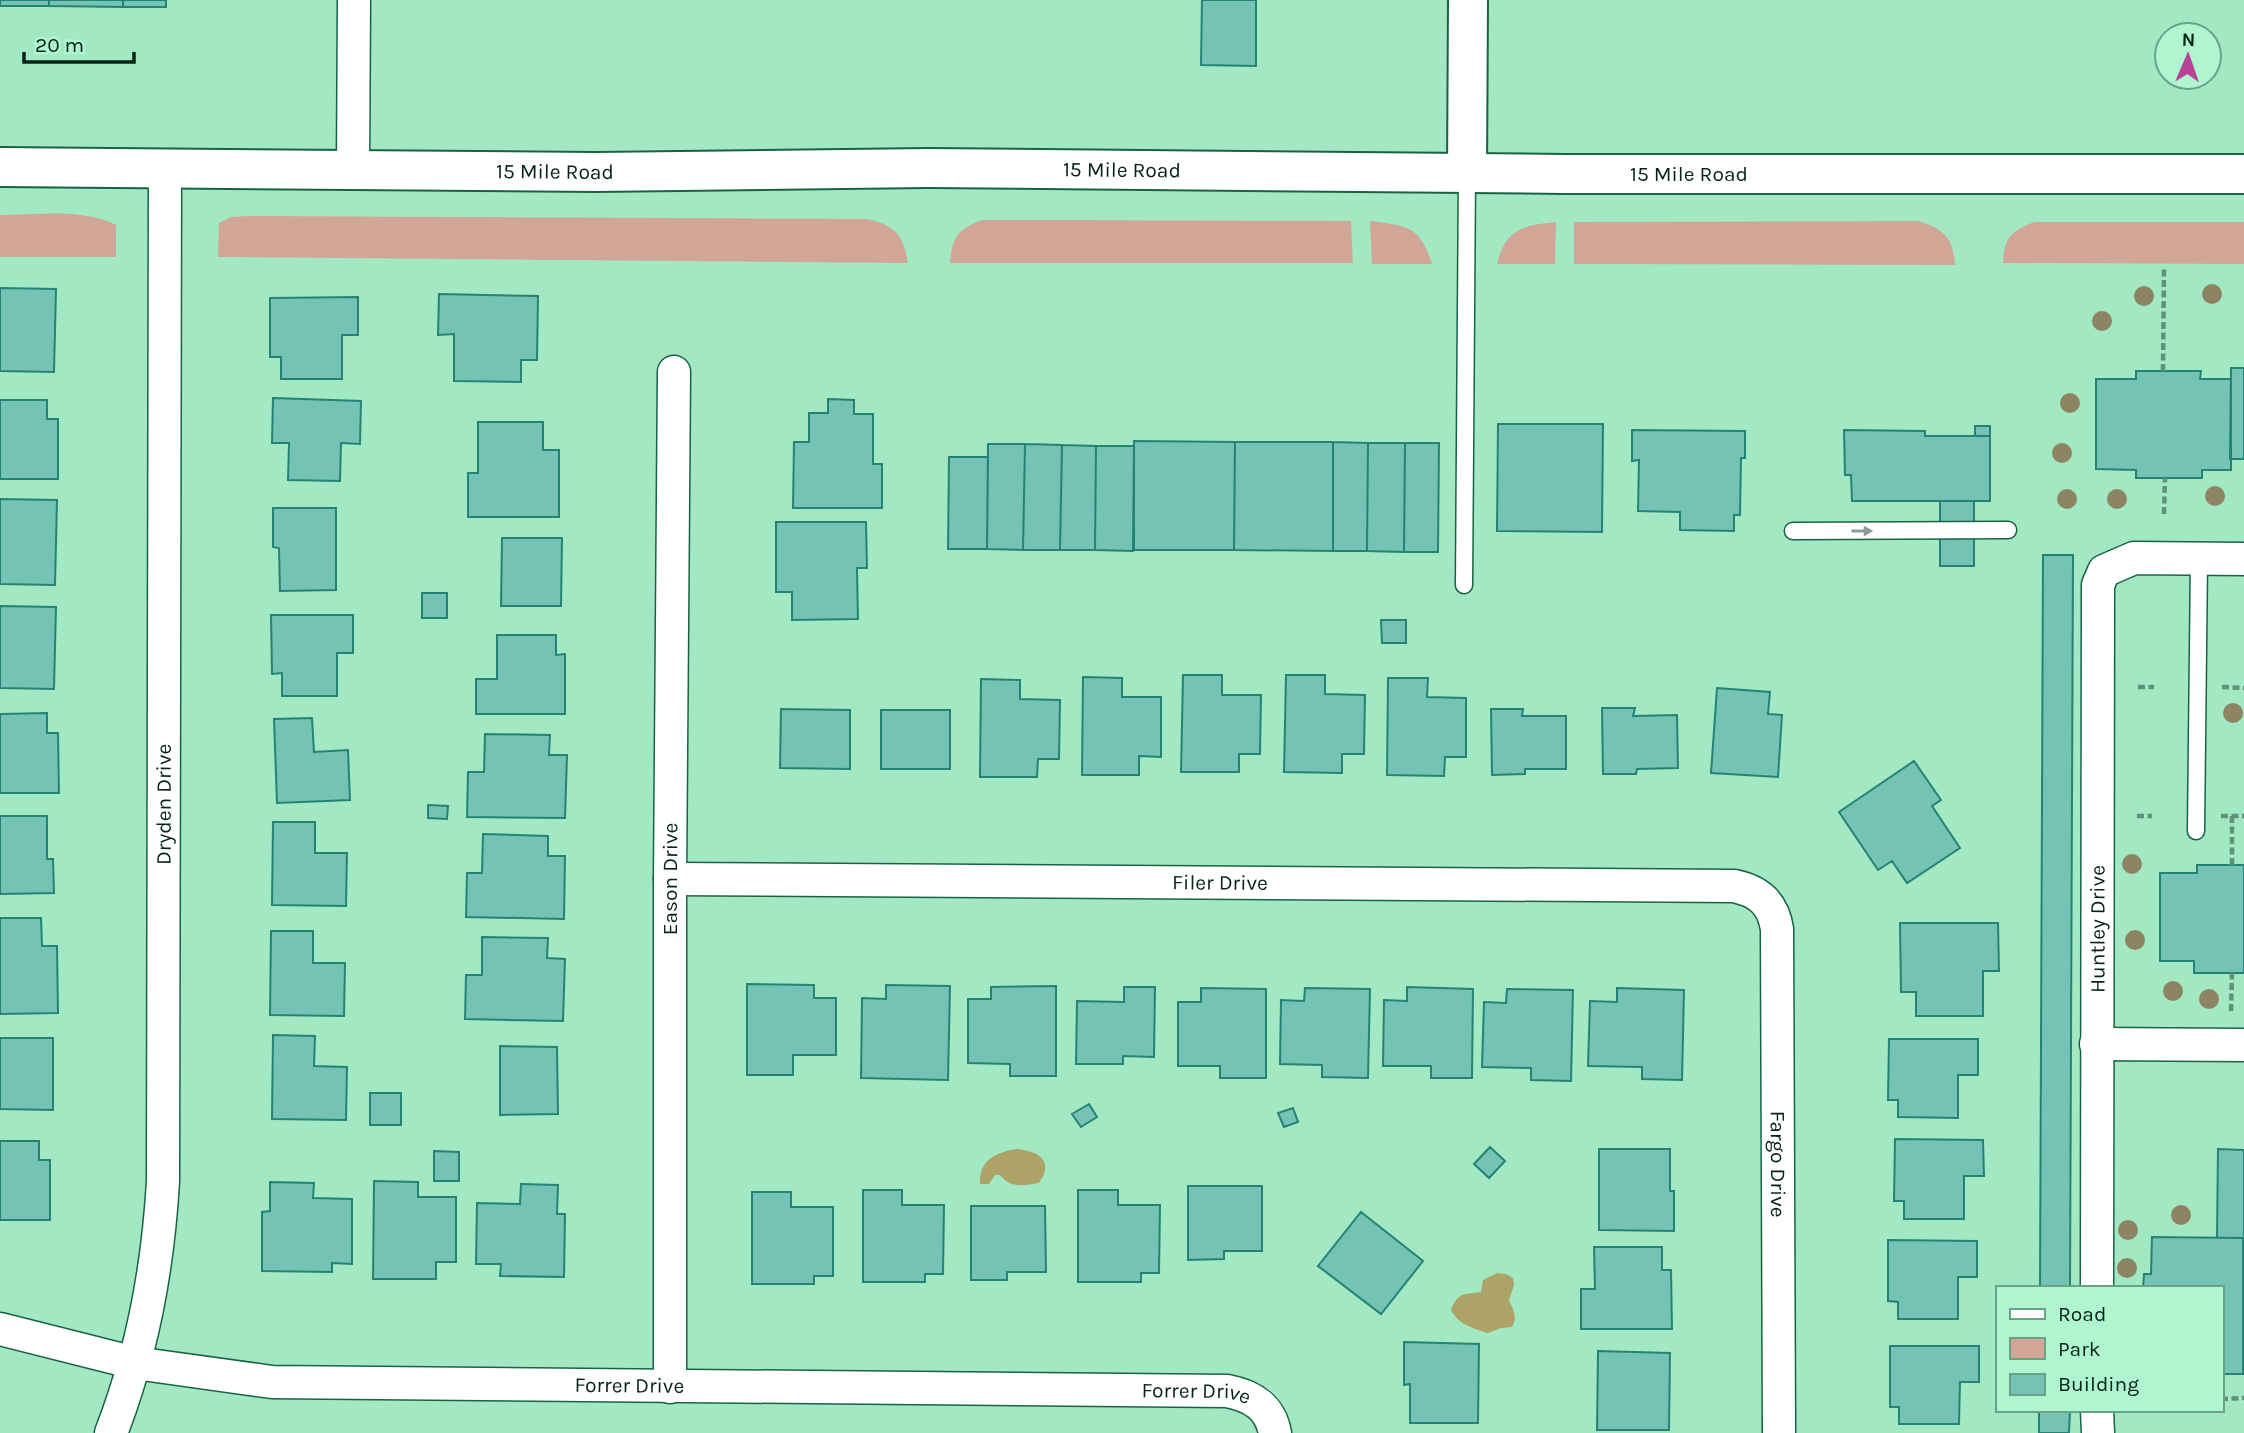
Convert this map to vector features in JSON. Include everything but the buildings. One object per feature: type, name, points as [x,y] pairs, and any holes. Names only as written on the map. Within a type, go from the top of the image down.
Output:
[{"type":"main road","points":[[1467,173],[1468,0]]},
{"type":"main road","name":"15 Mile Road","points":[[0,167],[596,172],[928,168],[1467,173],[2244,174]]},
{"type":"street","points":[[354,0],[354,170]]},
{"type":"street","name":"Dryden Drive","points":[[111,1433],[135,1363],[147,1317],[155,1276],[163,1181],[165,169]]},
{"type":"street","name":"Eason Drive","points":[[670,1387],[674,372]]},
{"type":"street","name":"Huntley Drive","points":[[2097,1286],[2098,585],[2105,571],[2134,558],[2199,559]]},
{"type":"street","points":[[2199,559],[2244,559]]},
{"type":"street","name":"Filer Drive","points":[[670,878],[1734,886],[1750,889],[1765,899]]},
{"type":"street","name":"Fargo Drive","points":[[1765,899],[1774,915],[1777,929],[1779,1433]]},
{"type":"street","points":[[2096,1044],[2238,1033]]},
{"type":"street","name":"Forrer Drive","points":[[0,1329],[135,1363],[272,1382],[1227,1391],[1246,1395],[1261,1404],[1272,1418],[1275,1433]]},
{"type":"street","points":[[2098,1412],[2098,1433]]},
{"type":"lane","points":[[1464,585],[1467,173]]},
{"type":"lane","points":[[1793,531],[2008,530]]},
{"type":"lane","points":[[2196,831],[2199,559]]},
{"type":"path","points":[[2163,371],[2164,269]]},
{"type":"path","points":[[2164,514],[2165,478]]},
{"type":"path","points":[[2138,687],[2154,687]]},
{"type":"path","points":[[2217,687],[2244,688]]},
{"type":"path","points":[[2137,816],[2152,816]]},
{"type":"path","points":[[2217,816],[2244,816]]},
{"type":"path","points":[[2232,816],[2232,865]]},
{"type":"path","points":[[2232,973],[2238,1033]]},
{"type":"path","points":[[2223,1399],[2244,1398]]},
{"type":"green space","points":[[74,214],[103,220],[116,225],[116,257],[0,257],[0,215]]},
{"type":"green space","points":[[231,217],[866,219],[884,224],[896,232],[908,263],[218,257],[219,223]]},
{"type":"green space","points":[[982,220],[1351,221],[1353,263],[950,263],[957,235]]},
{"type":"green space","points":[[1370,221],[1394,224],[1410,230],[1422,242],[1432,264],[1372,264]]},
{"type":"green space","points":[[1918,221],[1946,235],[1952,247],[1955,265],[1574,264],[1574,222]]},
{"type":"green space","points":[[1556,222],[1555,264],[1497,264],[1505,243],[1518,231],[1525,227]]},
{"type":"green space","points":[[2035,222],[2244,222],[2244,264],[2003,263],[2010,236]]},
{"type":"shaded area","points":[[1016,1149],[1042,1158],[1045,1168],[1039,1183],[1017,1185],[995,1175],[989,1184],[980,1184],[985,1163],[1001,1153]]},
{"type":"shaded area","points":[[1497,1273],[1513,1278],[1514,1285],[1509,1300],[1515,1320],[1512,1327],[1488,1333],[1462,1322],[1451,1310],[1459,1297],[1481,1292],[1483,1280]]}]
